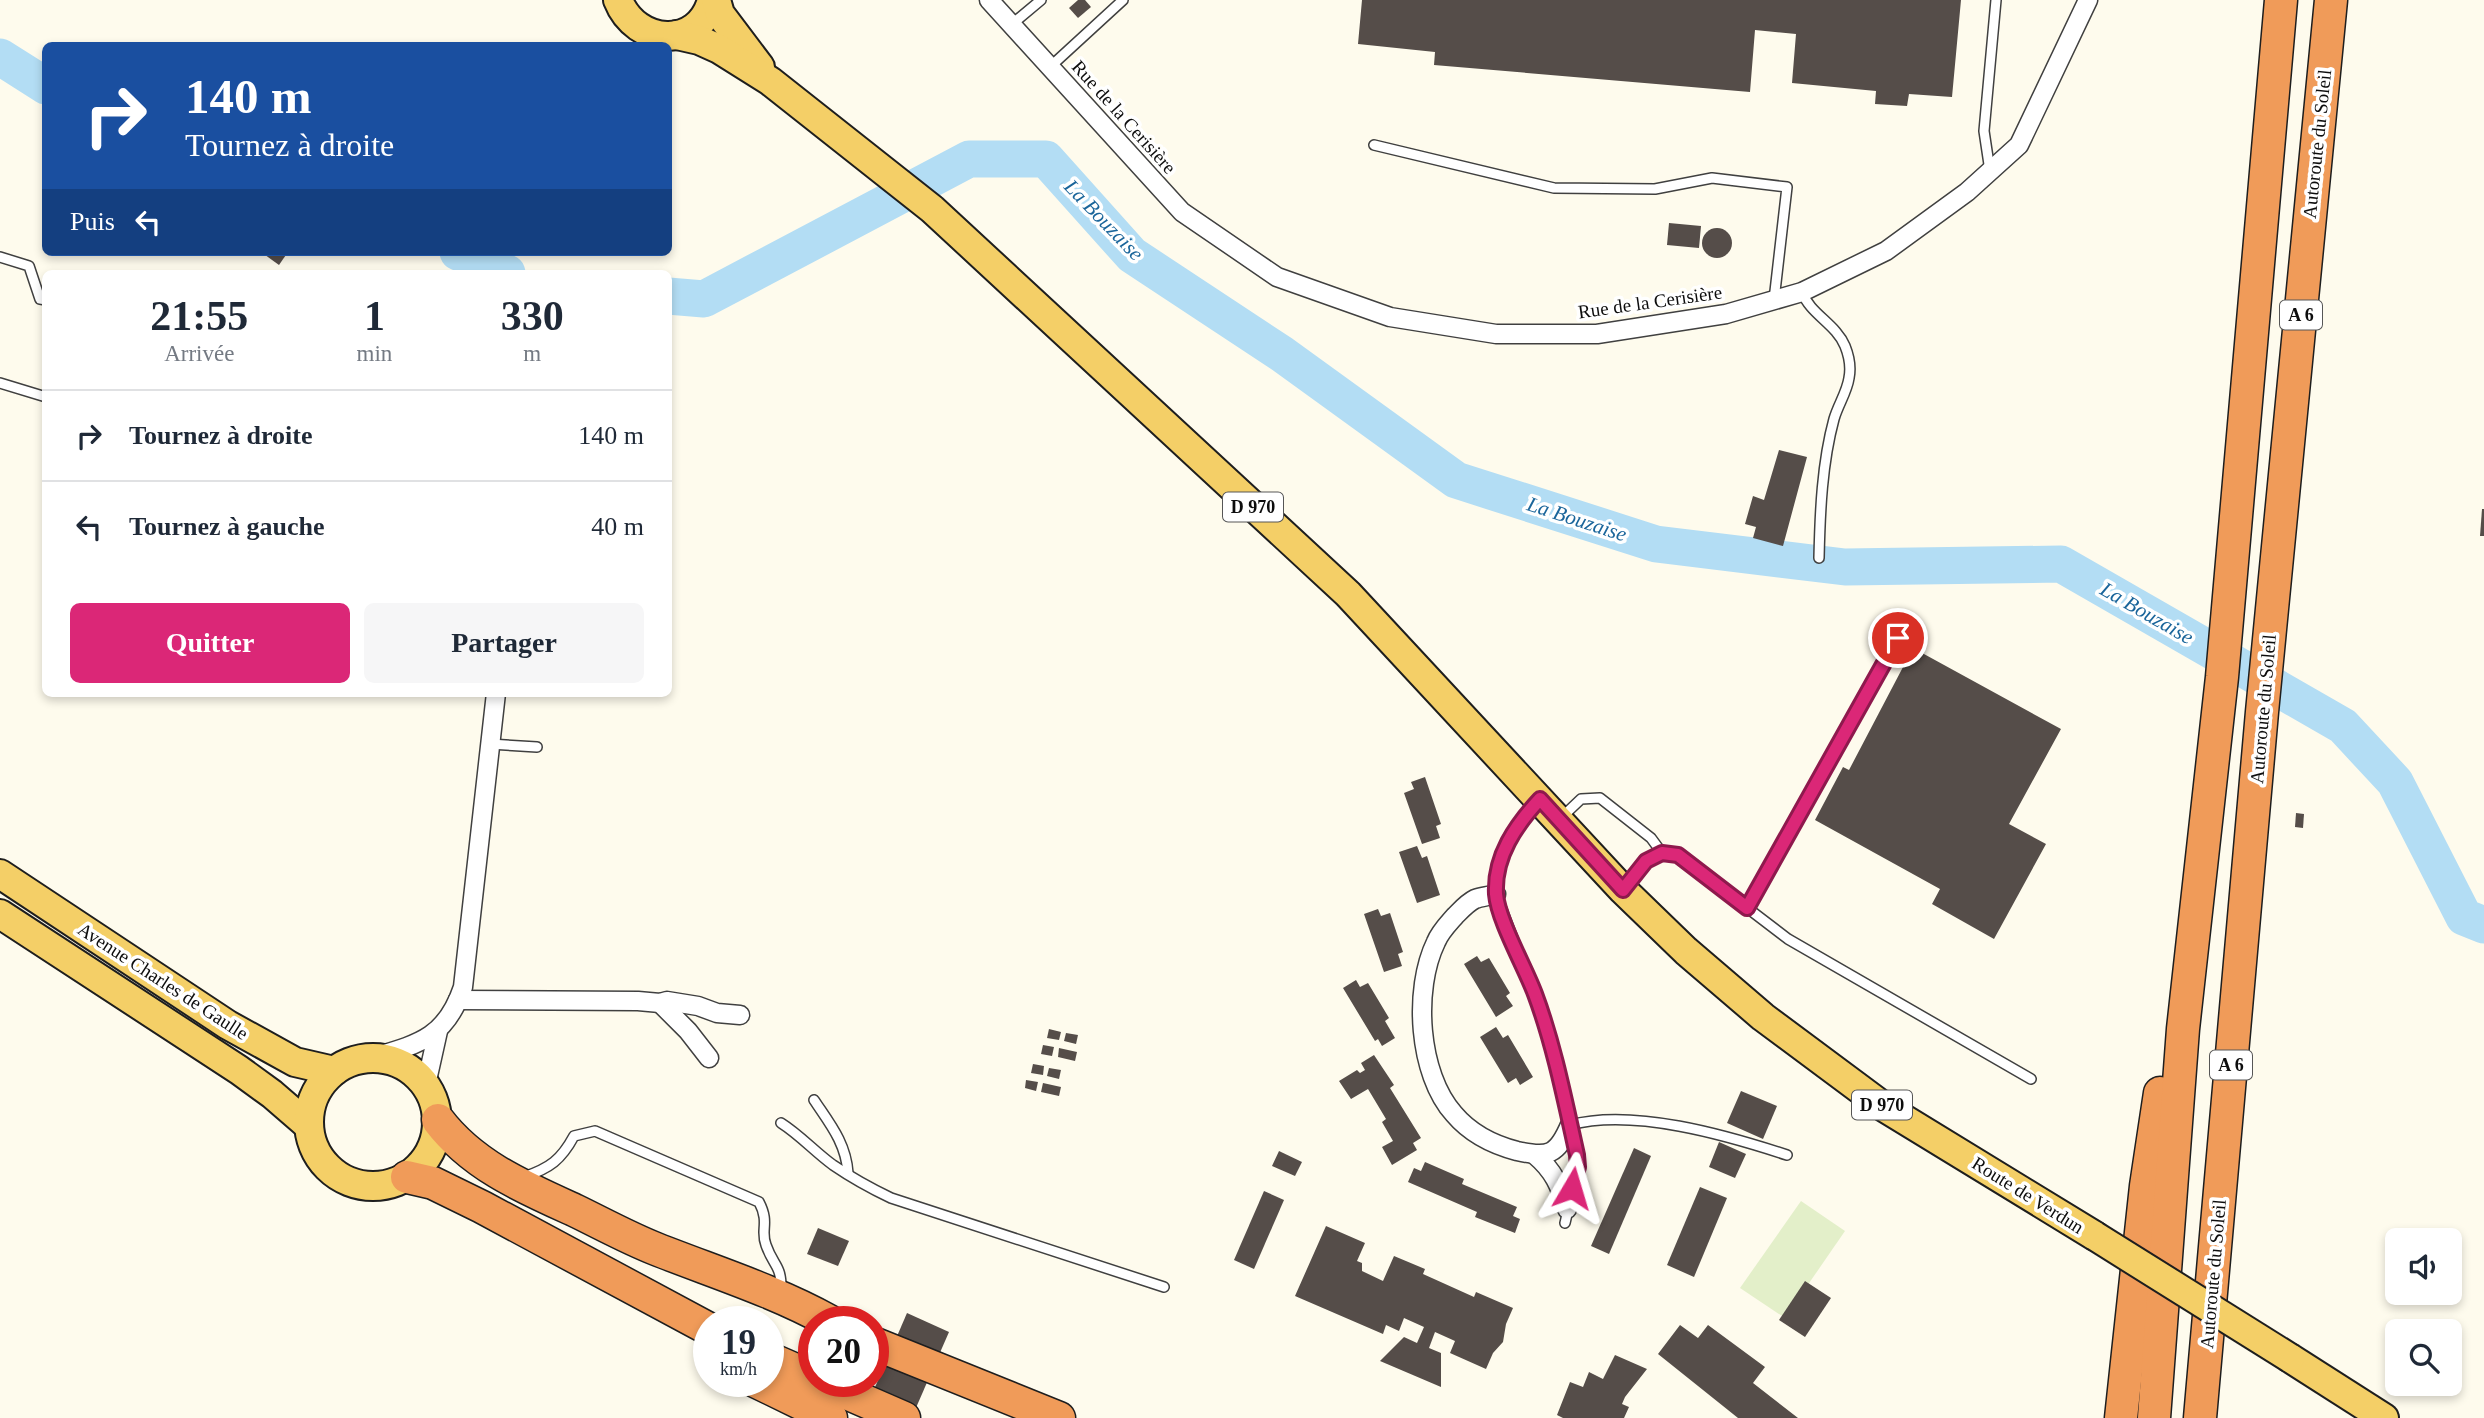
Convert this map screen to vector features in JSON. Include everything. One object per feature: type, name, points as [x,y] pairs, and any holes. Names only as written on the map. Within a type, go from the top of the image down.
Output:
[{"type":"highway","name":"A 6","points":[[2154,1418],[2183,1029],[2222,677],[2281,0]]},
{"type":"highway","name":"Autoroute du Soleil","points":[[2200,1418],[2262,712],[2331,0]]},
{"type":"highway","points":[[2121,1418],[2157,1101],[2183,1029]]},
{"type":"highway","points":[[438,1119],[449,1135],[508,1181],[652,1247],[798,1306]]},
{"type":"highway","points":[[407,1177],[433,1183],[482,1207],[693,1322]]},
{"type":"highway","points":[[679,1315],[693,1327]]},
{"type":"highway","points":[[889,1349],[1059,1418]]},
{"type":"highway","points":[[784,1395],[831,1418]]},
{"type":"highway","points":[[856,1397],[904,1418]]},
{"type":"main road","points":[[618,0],[623,12],[633,24],[646,33],[661,36],[677,35],[691,29],[702,19],[714,0]]},
{"type":"main road","name":"D 970","points":[[714,0],[720,14],[770,81]]},
{"type":"main road","name":"D 970","points":[[677,35],[699,40],[719,49],[770,81],[932,209],[1348,594],[1560,819],[1623,890]]},
{"type":"main road","name":"Avenue Charles de Gaulle","points":[[0,874],[228,1025],[295,1062],[334,1072]]},
{"type":"main road","name":"Route de Verdun","points":[[1623,890],[1686,951],[1763,1017],[1884,1107],[2384,1418]]},
{"type":"main road","name":"Avenue Charles de Gaulle","points":[[0,914],[239,1069],[309,1126]]},
{"type":"main road","points":[[371,1058],[392,1061],[411,1070],[426,1085],[434,1101],[438,1119],[437,1133],[427,1158],[407,1177],[392,1184],[375,1186],[359,1185],[330,1170],[319,1157],[309,1126],[310,1110],[323,1082],[352,1062],[371,1058]]},
{"type":"street","name":"Rue de la Cerisière","points":[[989,0],[1182,212],[1277,278],[1390,317],[1496,334],[1597,334],[1726,314],[1802,292],[1886,251],[1967,192],[2019,145],[2088,0]]},
{"type":"street","points":[[371,1058],[400,1049],[438,1031],[449,1018],[463,987],[496,697]]},
{"type":"street","points":[[1496,894],[1475,899],[1463,908],[1436,942],[1427,968],[1422,1005],[1423,1032],[1430,1069],[1453,1114],[1473,1131],[1499,1146],[1535,1155],[1547,1154],[1556,1150],[1570,1125]]},
{"type":"street","points":[[458,1000],[667,1001],[740,1016]]},
{"type":"street","points":[[660,1003],[688,1031],[709,1058]]},
{"type":"street","points":[[426,1085],[438,1031]]},
{"type":"street","points":[[1535,1155],[1548,1166],[1558,1180],[1566,1216]]},
{"type":"lane","points":[[1011,25],[1041,0]]},
{"type":"lane","points":[[1050,68],[1123,0]]},
{"type":"lane","points":[[1990,171],[1984,131],[1996,0]]},
{"type":"lane","points":[[1374,145],[1554,188],[1655,189],[1712,178],[1787,187],[1774,300]]},
{"type":"lane","points":[[0,257],[29,266],[42,299]]},
{"type":"lane","points":[[1802,292],[1805,302],[1826,320],[1845,344],[1850,362],[1849,379],[1834,419],[1828,451],[1820,504],[1819,558]]},
{"type":"lane","points":[[0,383],[42,396]]},
{"type":"lane","points":[[1747,908],[1898,638]]},
{"type":"lane","points":[[490,744],[537,747]]},
{"type":"lane","points":[[1560,819],[1581,799],[1600,798],[1651,838],[1662,853]]},
{"type":"lane","points":[[1540,799],[1506,842],[1496,894],[1542,1014],[1570,1125],[1578,1167],[1566,1216]]},
{"type":"lane","points":[[1623,890],[1646,861],[1662,853],[1678,855],[1788,939],[2031,1079]]},
{"type":"lane","points":[[814,1100],[841,1140],[848,1172]]},
{"type":"lane","points":[[1570,1125],[1609,1118],[1684,1127],[1726,1136],[1787,1155]]},
{"type":"lane","points":[[781,1122],[859,1183],[891,1198],[1164,1287]]},
{"type":"lane","points":[[508,1181],[548,1168],[565,1152],[574,1136],[583,1133],[594,1131],[627,1143],[759,1202],[766,1215],[765,1244],[782,1274],[781,1298]]},
{"type":"green space","points":[[1801,1201],[1845,1231],[1785,1318],[1740,1288]]},
{"type":"building","points":[[1078,0],[1085,0],[1091,7],[1078,18],[1069,8]]},
{"type":"building","points":[[1362,0],[1961,0],[1952,97],[1909,94],[1907,106],[1875,104],[1876,91],[1792,83],[1796,34],[1755,30],[1750,92],[1434,65],[1435,52],[1358,44]]},
{"type":"building","points":[[1669,223],[1701,226],[1699,248],[1667,245]]},
{"type":"building","points":[[1717,228],[1728,232],[1732,243],[1728,254],[1717,258],[1706,254],[1702,243],[1706,232]]},
{"type":"building","points":[[267,256],[285,256],[279,265]]},
{"type":"building","points":[[1779,450],[1807,457],[1783,546],[1753,538],[1756,527],[1745,524],[1753,496],[1764,500]]},
{"type":"building","points":[[2482,509],[2484,536],[2480,536]]},
{"type":"building","points":[[1913,648],[2061,729],[2009,824],[2046,844],[1994,939],[1932,904],[1940,889],[1815,820],[1843,767],[1849,770]]},
{"type":"building","points":[[1425,777],[1441,824],[1436,826],[1440,838],[1422,844],[1404,793],[1414,789],[1411,782]]},
{"type":"building","points":[[2296,813],[2304,814],[2303,828],[2295,827]]},
{"type":"building","points":[[1417,846],[1422,858],[1427,856],[1440,895],[1417,903],[1399,852]]},
{"type":"building","points":[[1378,909],[1381,916],[1390,913],[1403,952],[1398,954],[1402,966],[1384,972],[1364,914]]},
{"type":"building","points":[[1477,956],[1481,962],[1489,958],[1510,993],[1506,996],[1513,1006],[1496,1017],[1464,964]]},
{"type":"building","points":[[1356,980],[1360,987],[1368,983],[1389,1018],[1385,1021],[1395,1038],[1382,1046],[1378,1039],[1375,1041],[1343,988]]},
{"type":"building","points":[[1496,1027],[1503,1038],[1508,1035],[1533,1077],[1520,1085],[1516,1078],[1508,1083],[1480,1037]]},
{"type":"building","points":[[1049,1029],[1061,1032],[1059,1040],[1047,1038]]},
{"type":"building","points":[[1066,1033],[1078,1035],[1076,1044],[1064,1041]]},
{"type":"building","points":[[1043,1045],[1054,1047],[1052,1056],[1041,1054]]},
{"type":"building","points":[[1059,1048],[1077,1052],[1075,1061],[1058,1057]]},
{"type":"building","points":[[1374,1055],[1394,1085],[1390,1088],[1421,1138],[1413,1143],[1417,1150],[1392,1165],[1382,1147],[1393,1141],[1382,1122],[1386,1119],[1368,1089],[1351,1099],[1339,1081],[1357,1070],[1360,1073],[1365,1070],[1361,1063]]},
{"type":"building","points":[[1033,1064],[1044,1066],[1043,1075],[1031,1073]]},
{"type":"building","points":[[1049,1068],[1061,1070],[1059,1079],[1047,1076]]},
{"type":"building","points":[[1026,1080],[1038,1082],[1036,1091],[1025,1088]]},
{"type":"building","points":[[1043,1083],[1061,1087],[1059,1096],[1041,1092]]},
{"type":"building","points":[[1741,1091],[1777,1106],[1763,1139],[1727,1123]]},
{"type":"building","points":[[1719,1142],[1746,1154],[1735,1178],[1709,1167]]},
{"type":"building","points":[[1634,1148],[1651,1156],[1609,1254],[1591,1246]]},
{"type":"building","points":[[1279,1151],[1302,1162],[1295,1176],[1272,1166]]},
{"type":"building","points":[[1425,1162],[1464,1179],[1462,1184],[1517,1207],[1513,1216],[1520,1219],[1515,1233],[1475,1217],[1477,1212],[1408,1182],[1414,1168],[1421,1171]]},
{"type":"building","points":[[1700,1187],[1727,1198],[1694,1277],[1667,1265]]},
{"type":"building","points":[[1264,1191],[1284,1200],[1254,1269],[1234,1260]]},
{"type":"building","points":[[1326,1226],[1365,1243],[1357,1261],[1362,1263],[1362,1271],[1383,1281],[1394,1256],[1425,1269],[1423,1274],[1474,1297],[1476,1292],[1513,1308],[1506,1324],[1503,1342],[1493,1353],[1486,1369],[1450,1353],[1455,1341],[1435,1332],[1429,1348],[1441,1353],[1441,1387],[1380,1361],[1404,1337],[1417,1343],[1424,1327],[1404,1318],[1399,1331],[1386,1325],[1383,1334],[1295,1296]]},
{"type":"building","points":[[818,1228],[849,1241],[838,1266],[807,1254]]},
{"type":"building","points":[[1805,1281],[1831,1298],[1805,1337],[1779,1320]]},
{"type":"building","points":[[907,1313],[949,1332],[915,1410],[885,1397],[889,1397],[889,1355]]},
{"type":"building","points":[[1680,1325],[1698,1338],[1708,1325],[1765,1367],[1753,1383],[1798,1418],[1738,1418],[1658,1354]]},
{"type":"building","points":[[1615,1355],[1647,1369],[1625,1397],[1622,1404],[1629,1407],[1624,1418],[1563,1418],[1557,1415],[1570,1382],[1583,1387],[1589,1372],[1603,1379]]},
{"type":"waterway","name":"La Bouzaise","points":[[0,57],[42,83]]},
{"type":"waterway","name":"La Bouzaise","points":[[672,296],[704,299],[969,159],[1046,159],[1132,255],[1282,354],[1456,480],[1656,544],[1845,567],[2061,564],[2343,726],[2395,782],[2464,917],[2484,925]]},
{"type":"waterway","name":"La Bouzaise","points":[[467,256],[500,270]]},
{"type":"route","points":[[1572,1188],[1578,1167],[1577,1155],[1549,1039],[1496,894],[1506,842],[1540,799],[1623,890],[1646,861],[1662,853],[1678,855],[1747,908],[1898,638]]}]
